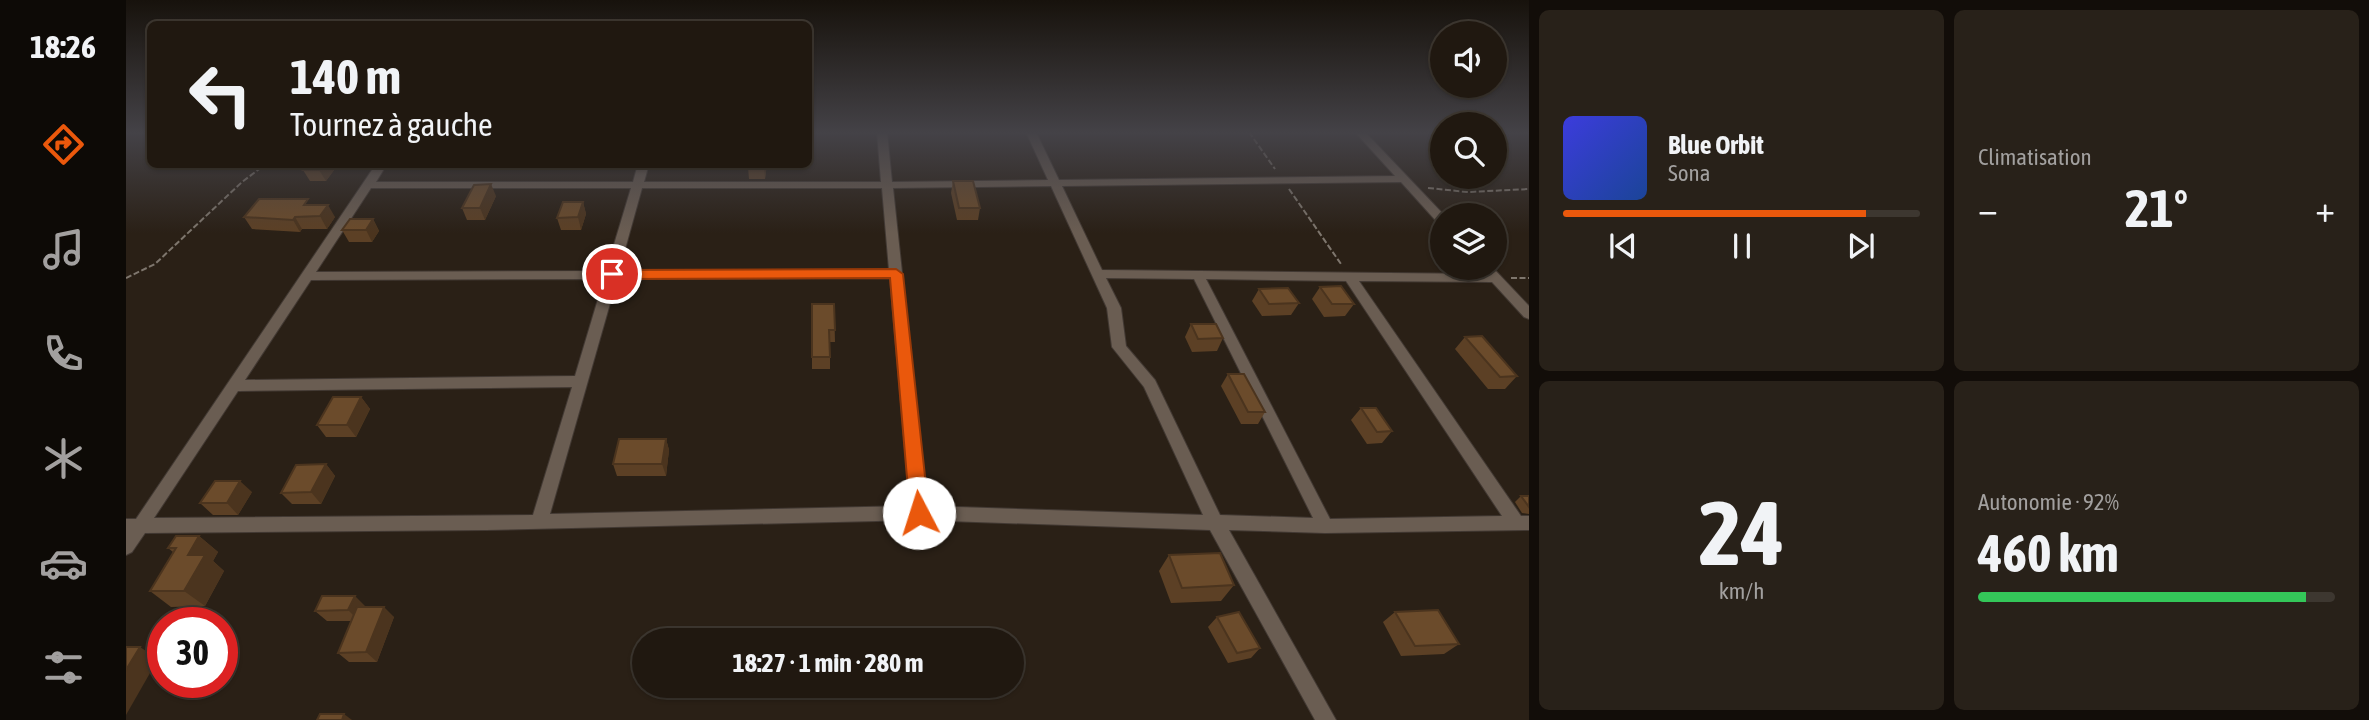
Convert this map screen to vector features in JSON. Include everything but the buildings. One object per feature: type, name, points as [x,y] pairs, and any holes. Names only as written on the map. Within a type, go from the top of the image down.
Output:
[{"type":"street","points":[[886,166],[919,513]]},
{"type":"street","points":[[1045,166],[1114,308],[1119,347],[1150,384],[1216,522],[1326,720]]},
{"type":"street","points":[[1392,166],[1430,207]]},
{"type":"street","points":[[126,547],[133,526],[234,386],[380,168]]},
{"type":"street","points":[[539,522],[643,168]]},
{"type":"street","points":[[369,185],[888,185],[1283,181],[1408,183]]},
{"type":"street","points":[[307,276],[896,274]]},
{"type":"street","points":[[1098,274],[1430,277]]},
{"type":"street","points":[[1198,275],[1325,526]]},
{"type":"street","points":[[1349,276],[1522,523]]},
{"type":"street","points":[[1497,280],[1529,314]]},
{"type":"street","points":[[234,386],[580,381]]},
{"type":"street","points":[[133,526],[539,522],[919,513],[1325,526],[1522,523]]},
{"type":"path","points":[[1272,166],[1349,276]]},
{"type":"path","points":[[126,278],[155,264],[242,182],[261,168]]},
{"type":"path","points":[[1408,183],[1468,192],[1529,189]]},
{"type":"route","points":[[612,274],[896,274],[919,513]]}]
